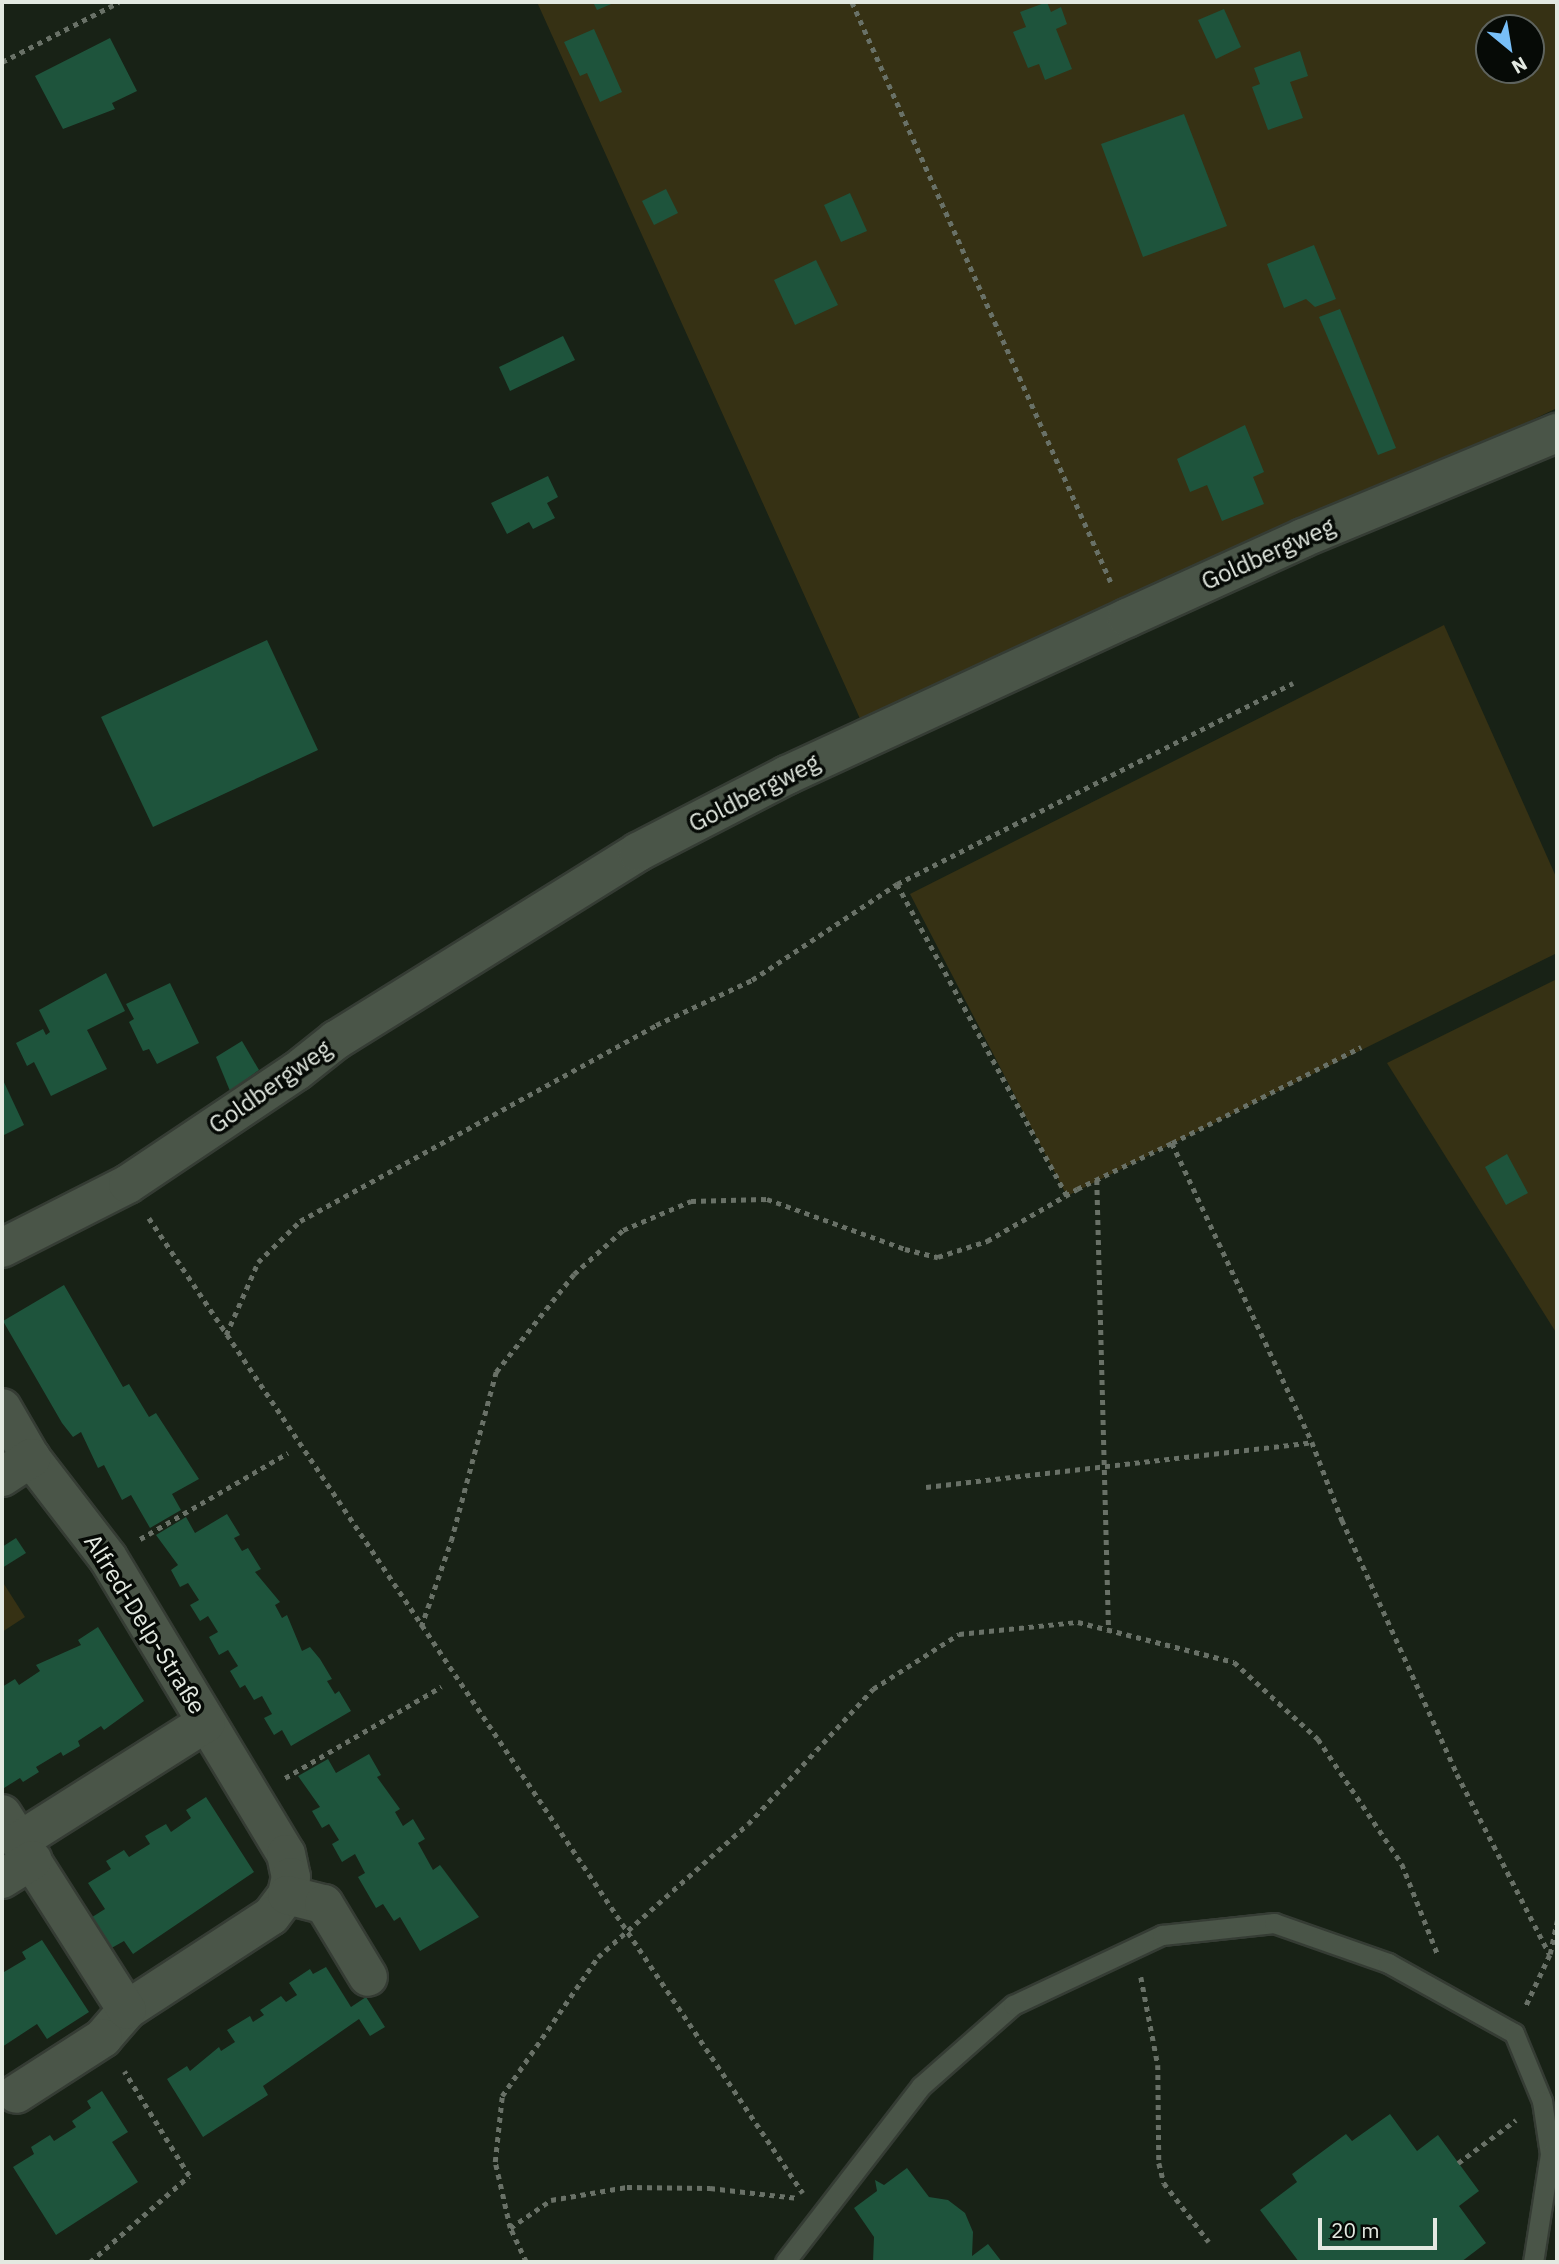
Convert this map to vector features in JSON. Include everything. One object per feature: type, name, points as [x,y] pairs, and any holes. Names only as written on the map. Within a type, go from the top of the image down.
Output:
[{"type":"street","name":"Goldbergweg","points":[[2,1248],[128,1184],[258,1098],[336,1040],[638,852],[787,775],[1127,618],[1303,538],[1557,432]]},
{"type":"street","name":"Alfred-Delp-Straße","points":[[2,1408],[17,1467],[108,1558],[286,1854],[291,1877],[287,1895]]},
{"type":"street","name":"Alfred-Delp-Straße","points":[[115,2024],[14,1849],[206,1723]]},
{"type":"street","points":[[16,2094],[271,1916],[287,1895],[324,1905],[368,1977]]},
{"type":"lane","points":[[785,2262],[920,2086],[1013,2005],[1161,1935],[1274,1923],[1388,1963],[1514,2034],[1542,2101],[1550,2154],[1533,2262]]},
{"type":"path","points":[[2,62],[119,2]]},
{"type":"path","points":[[852,2],[1127,618]]},
{"type":"path","points":[[226,1336],[258,1262],[300,1221],[656,1026],[752,980],[897,884],[1293,683]]},
{"type":"path","points":[[897,884],[1068,1196]]},
{"type":"path","points":[[421,1627],[451,1541],[496,1372],[574,1274],[623,1230],[691,1201],[767,1199],[905,1250],[938,1257],[987,1241],[1097,1180],[1361,1047]]},
{"type":"path","points":[[1172,1143],[1312,1442],[1342,1520],[1457,1774],[1550,1955]]},
{"type":"path","points":[[1097,1180],[1109,1630]]},
{"type":"path","points":[[128,1184],[226,1336],[807,2200],[710,2188],[627,2187],[551,2200],[510,2228]]},
{"type":"path","points":[[926,1488],[1105,1470],[1312,1442]]},
{"type":"path","points":[[108,1558],[288,1453]]},
{"type":"path","points":[[526,2262],[510,2228],[495,2162],[502,2096],[598,1957],[748,1824],[873,1689],[959,1634],[1078,1622],[1234,1662],[1318,1739],[1402,1864],[1454,1998]]},
{"type":"path","points":[[252,1797],[442,1687]]},
{"type":"path","points":[[1514,2034],[1550,1955],[1557,1920]]},
{"type":"path","points":[[1132,1949],[1149,2001],[1158,2065],[1159,2163],[1164,2183],[1209,2242]]},
{"type":"path","points":[[90,2262],[188,2176],[115,2024]]},
{"type":"path","points":[[1458,2163],[1542,2101]]},
{"type":"shaded area","points":[[537,2],[1557,2],[1557,408],[1418,475],[861,721]]},
{"type":"shaded area","points":[[1444,625],[1557,879],[1557,953],[1067,1196],[910,894]]},
{"type":"shaded area","points":[[1557,979],[1557,1334],[1387,1063]]},
{"type":"shaded area","points":[[2,1581],[25,1617],[2,1632]]},
{"type":"building","points":[[593,2],[616,2],[597,10]]},
{"type":"building","points":[[1047,2],[1051,12],[1061,7],[1067,24],[1056,29],[1072,69],[1045,80],[1039,64],[1028,68],[1013,32],[1026,27],[1020,12]]},
{"type":"building","points":[[1224,9],[1241,47],[1216,59],[1198,20]]},
{"type":"building","points":[[594,29],[622,92],[600,102],[587,73],[580,76],[564,42]]},
{"type":"building","points":[[110,38],[137,91],[112,103],[115,109],[63,129],[35,76]]},
{"type":"building","points":[[1300,51],[1308,76],[1290,82],[1303,118],[1268,130],[1252,87],[1260,84],[1254,68]]},
{"type":"building","points":[[1184,114],[1227,226],[1143,257],[1101,144]]},
{"type":"building","points":[[666,189],[678,213],[654,225],[642,201]]},
{"type":"building","points":[[850,193],[867,231],[841,242],[824,205]]},
{"type":"building","points":[[1314,245],[1336,299],[1315,307],[1306,299],[1284,308],[1267,264]]},
{"type":"building","points":[[816,260],[838,305],[795,325],[774,280]]},
{"type":"building","points":[[1340,309],[1396,448],[1378,455],[1319,317]]},
{"type":"building","points":[[563,336],[575,360],[510,391],[499,367]]},
{"type":"building","points":[[1245,425],[1264,472],[1253,477],[1264,504],[1222,521],[1207,485],[1190,492],[1177,459]]},
{"type":"building","points":[[548,476],[558,497],[547,503],[555,518],[533,529],[529,522],[507,534],[491,503]]},
{"type":"building","points":[[267,640],[318,750],[153,827],[101,717]]},
{"type":"building","points":[[106,973],[125,1011],[87,1030],[107,1069],[51,1096],[34,1062],[27,1066],[16,1043],[43,1029],[46,1035],[50,1032],[39,1010]]},
{"type":"building","points":[[170,983],[199,1043],[157,1064],[149,1049],[143,1051],[129,1022],[134,1019],[126,1004]]},
{"type":"building","points":[[242,1041],[259,1070],[230,1091],[216,1057]]},
{"type":"building","points":[[2,1078],[24,1125],[2,1136]]},
{"type":"building","points":[[1507,1154],[1528,1193],[1506,1205],[1485,1167]]},
{"type":"building","points":[[64,1285],[123,1387],[129,1384],[149,1417],[156,1413],[199,1479],[172,1494],[181,1510],[150,1528],[131,1495],[122,1500],[104,1465],[98,1468],[81,1432],[73,1437],[62,1423],[3,1321]]},
{"type":"building","points":[[227,1514],[240,1535],[234,1538],[242,1551],[248,1548],[261,1569],[255,1572],[280,1602],[275,1605],[282,1618],[287,1615],[302,1651],[310,1647],[320,1659],[332,1679],[327,1681],[335,1694],[339,1691],[351,1711],[291,1746],[282,1730],[274,1735],[264,1718],[272,1714],[262,1696],[254,1700],[245,1685],[240,1688],[230,1671],[238,1666],[228,1650],[219,1655],[209,1637],[218,1632],[208,1616],[200,1621],[190,1605],[199,1600],[188,1583],[180,1587],[171,1570],[178,1565],[156,1535],[186,1517],[195,1533]]},
{"type":"building","points":[[16,1538],[26,1553],[2,1568],[2,1547]]},
{"type":"building","points":[[98,1627],[144,1701],[104,1730],[101,1726],[78,1741],[80,1746],[63,1756],[61,1752],[36,1767],[39,1772],[23,1782],[20,1778],[4,1788],[2,1687],[15,1679],[19,1685],[40,1671],[36,1665],[81,1645],[78,1640]]},
{"type":"building","points":[[369,1754],[381,1775],[377,1777],[400,1809],[395,1812],[403,1826],[413,1819],[425,1839],[418,1843],[433,1870],[440,1865],[479,1917],[420,1951],[400,1917],[394,1921],[383,1904],[376,1908],[358,1877],[365,1873],[355,1854],[342,1862],[332,1844],[339,1840],[329,1824],[322,1828],[312,1811],[320,1807],[298,1776],[328,1759],[336,1773]]},
{"type":"building","points":[[206,1797],[254,1872],[133,1954],[124,1941],[108,1950],[89,1919],[105,1909],[88,1883],[111,1869],[106,1861],[124,1850],[129,1857],[150,1844],[145,1836],[166,1824],[171,1832],[191,1818],[186,1810]]},
{"type":"building","points":[[42,1940],[89,2012],[47,2039],[37,2024],[2,2047],[2,1968],[4,1972],[26,1959],[22,1952]]},
{"type":"building","points":[[326,1967],[351,2007],[366,1997],[385,2027],[370,2036],[359,2019],[263,2086],[268,2095],[203,2137],[167,2079],[187,2066],[190,2071],[219,2047],[221,2051],[235,2042],[227,2030],[250,2016],[253,2022],[264,2015],[260,2010],[281,1996],[286,2002],[297,1995],[289,1983],[310,1969],[313,1974]]},
{"type":"building","points":[[102,2091],[128,2132],[112,2142],[138,2182],[56,2235],[13,2167],[34,2154],[31,2147],[50,2135],[54,2141],[76,2127],[72,2121],[91,2108],[87,2101]]},
{"type":"building","points":[[1390,2114],[1417,2151],[1438,2135],[1479,2191],[1459,2206],[1486,2243],[1461,2262],[1299,2262],[1260,2210],[1297,2182],[1292,2174],[1346,2134],[1352,2141]]},
{"type":"building","points":[[907,2168],[929,2197],[948,2200],[965,2213],[973,2232],[972,2256],[988,2244],[1002,2262],[873,2262],[874,2237],[854,2208],[877,2191],[875,2180],[884,2185]]}]
